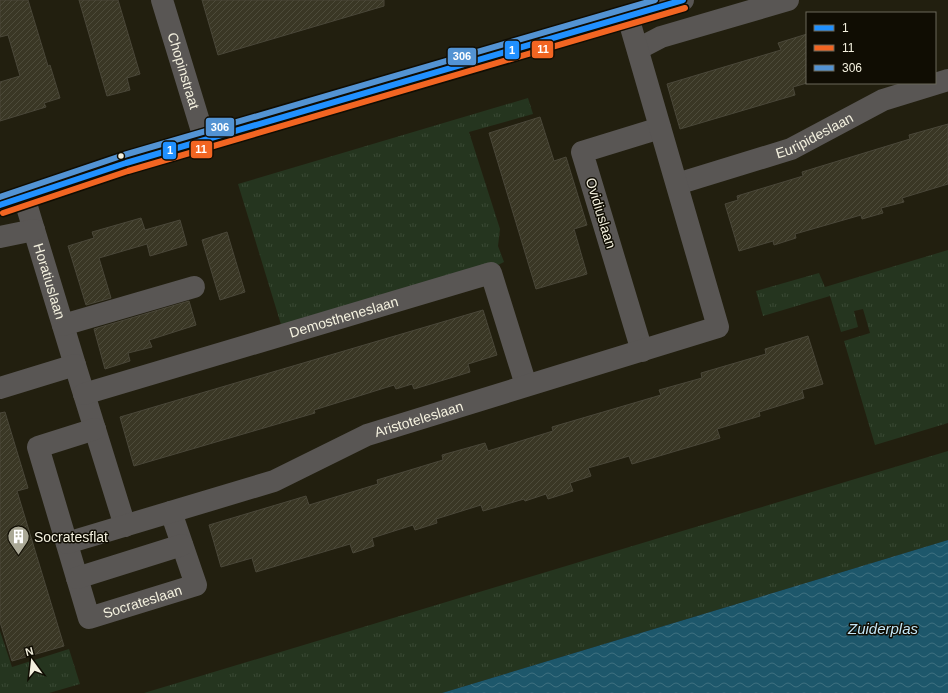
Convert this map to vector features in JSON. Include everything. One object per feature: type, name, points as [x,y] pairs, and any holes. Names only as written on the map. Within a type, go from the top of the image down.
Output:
[{"type":"street","name":"Chopinstraat","points":[[162,0],[205,140]]},
{"type":"street","points":[[0,204],[205,140],[683,0]]},
{"type":"street","points":[[638,49],[661,37],[788,0]]},
{"type":"street","points":[[628,17],[677,184]]},
{"type":"street","name":"Euripideslaan","points":[[936,84],[948,80]]},
{"type":"street","name":"Euripideslaan","points":[[677,184],[791,150],[883,100],[935,84]]},
{"type":"street","name":"Ovidiuslaan","points":[[642,351],[582,152],[660,128]]},
{"type":"street","name":"Aristoteleslaan","points":[[125,526],[274,481],[367,435],[718,327],[677,184]]},
{"type":"street","name":"Horatiuslaan","points":[[24,197],[75,365]]},
{"type":"street","points":[[0,237],[34,230]]},
{"type":"street","name":"Demostheneslaan","points":[[84,394],[491,273],[526,385]]},
{"type":"street","points":[[63,325],[194,287]]},
{"type":"street","points":[[0,388],[75,365],[125,526],[67,544]]},
{"type":"street","name":"Socrateslaan","points":[[95,429],[38,447],[89,618],[196,585],[171,512]]},
{"type":"street","points":[[78,578],[182,545]]},
{"type":"green space","points":[[528,98],[533,114],[469,132],[500,229],[498,246],[504,262],[283,331],[238,184]]},
{"type":"green space","points":[[948,250],[948,423],[875,445],[844,341],[870,333],[863,309],[854,311],[858,327],[841,332],[830,296],[763,316],[756,291],[819,273],[825,287]]},
{"type":"green space","points":[[948,451],[948,540],[442,693],[144,693]]},
{"type":"green space","points":[[0,631],[12,667],[69,649],[80,684],[49,693],[0,693]]},
{"type":"water","name":"Zuiderplas","points":[[948,540],[948,693],[442,693]]},
{"type":"building","points":[[0,0],[28,0],[48,66],[50,65],[60,98],[44,103],[46,107],[0,121],[0,82],[20,76],[8,35],[0,37]]},
{"type":"building","points":[[79,0],[118,0],[140,74],[127,78],[130,90],[107,96]]},
{"type":"building","points":[[202,0],[384,0],[384,6],[218,55]]},
{"type":"building","points":[[806,34],[806,83],[793,87],[795,95],[680,129],[667,84],[781,50],[778,43]]},
{"type":"building","points":[[540,117],[554,161],[566,157],[587,225],[574,229],[587,274],[536,289],[489,133]]},
{"type":"building","points":[[948,124],[948,184],[902,198],[904,202],[881,208],[883,213],[862,219],[861,215],[795,234],[796,238],[774,245],[773,241],[739,251],[725,204],[738,200],[737,196],[803,176],[802,172],[910,139],[909,135]]},
{"type":"building","points":[[141,218],[145,230],[180,220],[187,245],[150,256],[147,244],[99,258],[111,298],[86,305],[68,246],[94,238],[92,232]]},
{"type":"building","points":[[227,232],[245,292],[220,300],[202,240]]},
{"type":"building","points":[[189,301],[196,325],[149,340],[152,347],[128,353],[130,361],[105,369],[94,329]]},
{"type":"building","points":[[483,310],[497,355],[468,364],[470,372],[414,389],[412,384],[396,389],[394,385],[314,410],[315,413],[134,466],[120,417]]},
{"type":"building","points":[[808,336],[823,384],[802,390],[804,398],[759,412],[760,416],[717,429],[720,438],[632,464],[629,456],[588,468],[591,476],[570,483],[573,491],[548,499],[546,494],[525,501],[524,499],[483,511],[481,505],[436,519],[437,523],[415,530],[413,525],[372,538],[374,546],[353,553],[350,544],[256,572],[252,558],[221,567],[209,525],[306,496],[309,505],[378,484],[377,480],[443,460],[442,455],[485,443],[488,451],[553,431],[552,427],[661,395],[659,390],[702,378],[701,373],[766,354],[765,349]]},
{"type":"building","name":"Socratesflat","points":[[5,412],[28,488],[17,491],[64,646],[12,661],[0,622],[0,413]]},
{"type":"transit line","name":"306","points":[[0,197],[124,155],[655,0]]},
{"type":"transit line","name":"1","points":[[0,205],[126,163],[683,0]]},
{"type":"transit line","name":"11","points":[[3,213],[128,171],[685,8]]},
{"type":"place","name":"Socratesflat","points":[[19,556]]}]
